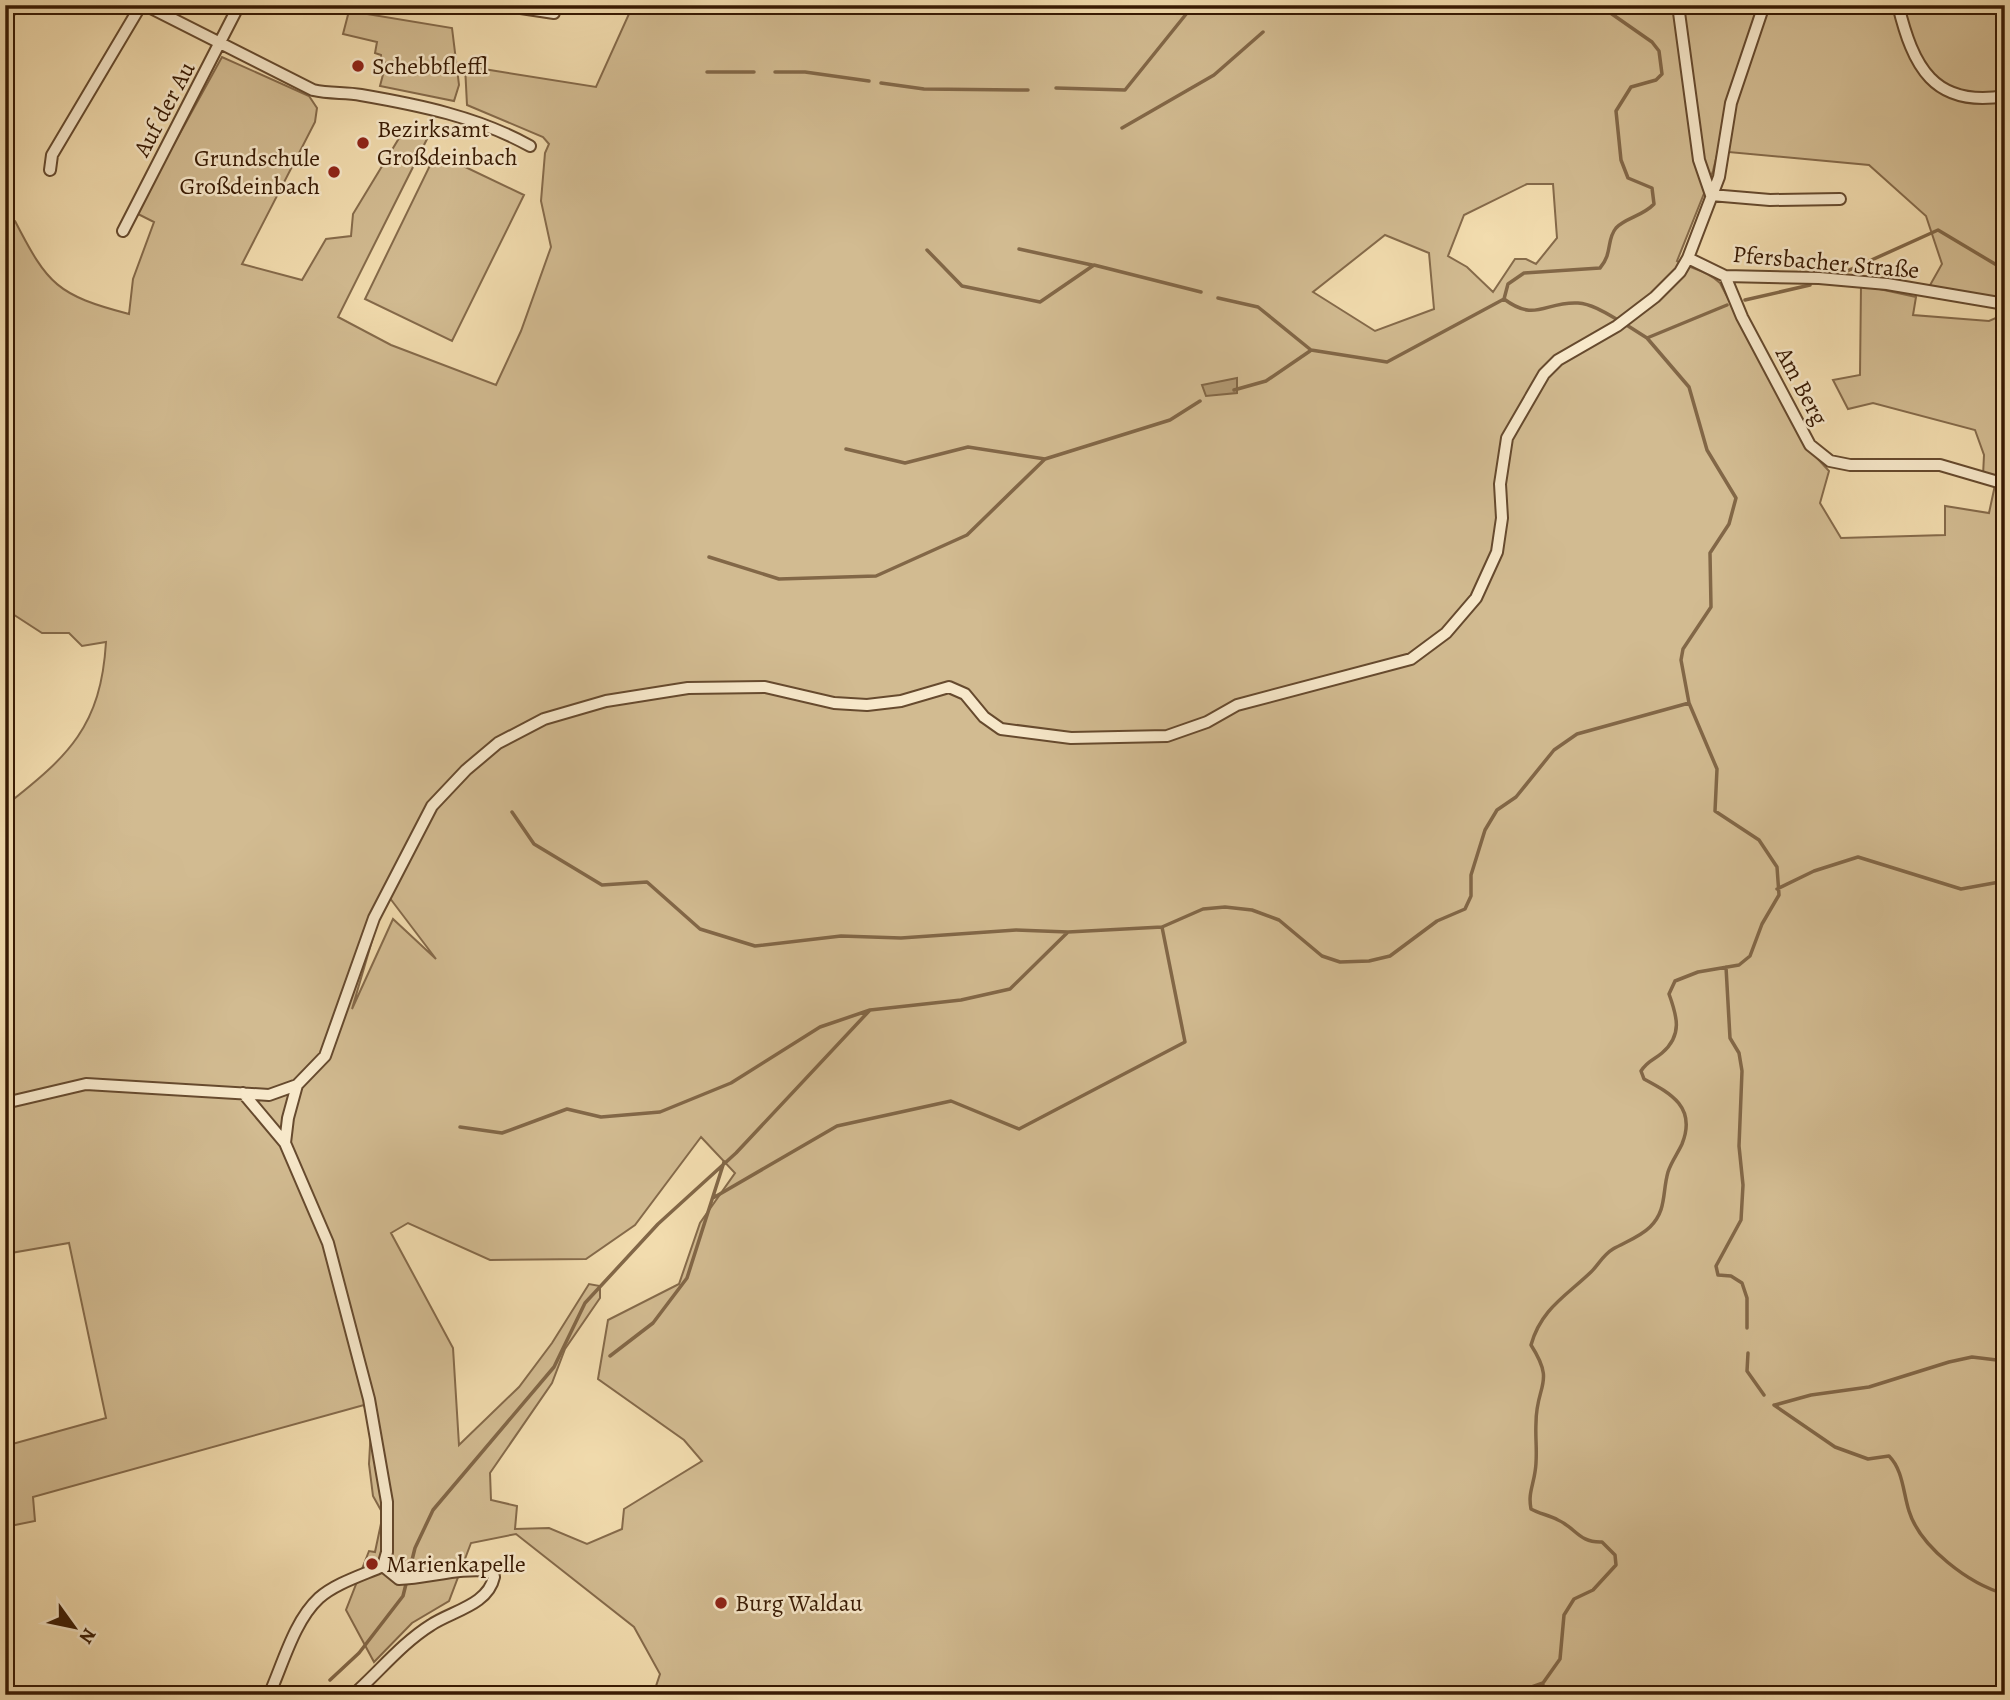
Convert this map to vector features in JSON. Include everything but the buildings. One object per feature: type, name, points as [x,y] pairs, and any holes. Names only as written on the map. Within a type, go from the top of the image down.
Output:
[{"type":"street","points":[[5,15],[11,5]]},
{"type":"street","points":[[50,170],[52,155],[143,5],[313,90],[330,94],[357,94],[461,117],[530,146]]},
{"type":"street","name":"Auf der Au","points":[[122,231],[221,46],[239,5]]},
{"type":"street","points":[[501,5],[554,13]]},
{"type":"street","points":[[1678,5],[1699,160],[1711,195]]},
{"type":"street","points":[[5,1103],[86,1084],[269,1095],[297,1085],[325,1056],[374,918],[432,806],[466,770],[498,743],[544,719],[606,701],[701,687],[765,687],[834,703],[867,705],[901,701],[949,687],[965,694],[984,717],[1000,729],[1071,738],[1167,736],[1207,722],[1237,705],[1411,659],[1446,633],[1476,598],[1497,552],[1502,518],[1500,484],[1507,438],[1544,374],[1558,360],[1628,319],[1663,289],[1688,258],[1723,162],[1731,103],[1763,5]]},
{"type":"street","points":[[1898,5],[1910,48],[1929,79],[1939,88],[1962,96],[2005,96]]},
{"type":"street","points":[[1711,195],[1770,200],[1840,199]]},
{"type":"street","name":"Pfersbacher Straße","points":[[1688,258],[1725,276],[1819,278],[1887,284],[2005,304]]},
{"type":"street","name":"Am Berg","points":[[1725,276],[1742,317],[1804,435],[1810,445],[1830,461],[1850,465],[1940,465],[2005,484]]},
{"type":"street","points":[[285,1143],[288,1118],[297,1085]]},
{"type":"street","points":[[243,1094],[285,1143],[328,1243],[369,1399],[387,1502],[387,1552],[383,1566],[330,1591],[312,1606],[299,1627],[269,1695]]},
{"type":"street","points":[[353,1695],[429,1626],[483,1598],[492,1586],[494,1577],[490,1571],[478,1570],[400,1579],[383,1566]]},
{"type":"shaded area","points":[[633,5],[2005,5],[2005,299],[1929,287],[1942,264],[1926,216],[1869,165],[1718,151],[1713,171],[1677,261],[1720,283],[1804,444],[1829,471],[1820,503],[1841,538],[1945,535],[1945,506],[1989,513],[1995,485],[2005,487],[2005,1695],[653,1695],[660,1674],[634,1627],[516,1534],[471,1543],[449,1601],[412,1623],[374,1662],[346,1610],[369,1551],[375,1552],[383,1514],[373,1496],[369,1464],[371,1427],[364,1405],[33,1497],[35,1521],[5,1527],[5,1446],[106,1418],[69,1243],[5,1254],[5,806],[47,771],[78,737],[97,696],[106,642],[82,646],[69,633],[42,633],[5,609],[5,218],[15,221],[37,260],[57,284],[85,300],[129,314],[133,279],[154,222],[136,213],[222,57],[309,96],[317,108],[315,122],[242,264],[302,280],[326,239],[351,236],[353,214],[404,130],[428,137],[338,317],[391,345],[496,385],[521,331],[551,247],[541,201],[545,153],[549,144],[543,137],[467,105],[465,66],[596,87]],"holes":[[[1527,184],[1553,184],[1557,238],[1536,264],[1526,259],[1515,259],[1493,292],[1467,267],[1448,256],[1464,215]],[[1385,235],[1429,253],[1434,309],[1375,331],[1313,292]],[[386,893],[436,959],[393,919],[352,1009]],[[701,1137],[735,1173],[700,1223],[679,1284],[608,1320],[598,1379],[684,1440],[702,1461],[624,1509],[622,1529],[587,1544],[549,1528],[515,1529],[517,1506],[491,1500],[490,1473],[552,1383],[565,1349],[600,1298],[600,1286],[589,1284],[552,1343],[519,1387],[459,1445],[453,1348],[391,1233],[408,1223],[490,1260],[586,1259],[635,1225]]]},
{"type":"shaded area","points":[[349,11],[452,28],[459,85],[454,101],[380,86],[386,63],[381,61],[381,55],[375,53],[377,42],[343,34]]},
{"type":"shaded area","points":[[436,153],[524,195],[452,341],[365,299]]},
{"type":"shaded area","points":[[1861,285],[1916,297],[1913,315],[1989,321],[2005,314],[2005,481],[1983,476],[1984,455],[1975,430],[1873,403],[1848,409],[1833,380],[1860,375]]},
{"type":"shaded area","points":[[1237,378],[1237,393],[1206,396],[1202,385]]},
{"type":"waterway","points":[[1056,88],[1125,90],[1187,13],[1210,5]]},
{"type":"waterway","points":[[1288,8],[1292,5]]},
{"type":"waterway","points":[[1599,5],[1652,42],[1659,51],[1662,74],[1656,80],[1631,87],[1616,111],[1621,160],[1628,178],[1652,188],[1654,204],[1616,228],[1611,237],[1607,257],[1600,268],[1524,273],[1508,284],[1504,299],[1515,306],[1533,310],[1578,303],[1599,309],[1618,320]]},
{"type":"waterway","points":[[1122,128],[1214,75],[1263,32]]},
{"type":"waterway","points":[[707,72],[754,72]]},
{"type":"waterway","points":[[775,72],[805,72],[869,81]]},
{"type":"waterway","points":[[881,83],[924,89],[1028,90]]},
{"type":"waterway","points":[[1845,272],[1938,230],[2005,270]]},
{"type":"waterway","points":[[1019,249],[1092,265]]},
{"type":"waterway","points":[[927,250],[962,286],[1040,302],[1094,265],[1201,292]]},
{"type":"waterway","points":[[1745,300],[1810,285]]},
{"type":"waterway","points":[[1218,298],[1258,307],[1311,350],[1387,362],[1504,299]]},
{"type":"waterway","points":[[1647,338],[1727,305]]},
{"type":"waterway","points":[[1542,1695],[1543,1683],[1560,1659],[1564,1615],[1574,1599],[1593,1590],[1616,1565],[1615,1555],[1602,1542],[1588,1540],[1555,1518],[1531,1509],[1537,1410],[1544,1377],[1531,1345],[1541,1322],[1555,1304],[1591,1272],[1606,1254],[1646,1231],[1659,1214],[1668,1172],[1686,1131],[1686,1120],[1678,1103],[1644,1079],[1641,1071],[1669,1046],[1676,1032],[1676,1018],[1669,994],[1675,981],[1698,972],[1739,965],[1750,956],[1762,924],[1779,895],[1777,867],[1759,840],[1715,811],[1717,769],[1689,703],[1681,660],[1683,649],[1711,607],[1710,553],[1729,524],[1736,498],[1707,450],[1689,387],[1647,338],[1625,324]]},
{"type":"waterway","points":[[1234,390],[1266,381],[1310,351]]},
{"type":"waterway","points":[[709,557],[779,579],[876,576],[967,535],[1045,459],[1170,420],[1200,401]]},
{"type":"waterway","points":[[846,449],[905,463],[968,447],[1045,459]]},
{"type":"waterway","points":[[512,812],[534,844],[602,885],[647,882],[700,929],[755,946],[841,936],[901,938],[1016,930],[1068,932],[1162,927],[1203,909],[1225,907],[1252,910],[1279,920],[1322,956],[1340,962],[1369,961],[1390,956],[1437,921],[1465,909],[1471,896],[1471,875],[1485,830],[1497,810],[1516,797],[1554,750],[1577,734],[1689,703]]},
{"type":"waterway","points":[[1777,889],[1814,871],[1858,857],[1961,889],[2005,881]]},
{"type":"waterway","points":[[713,1198],[837,1126],[951,1101],[1019,1129],[1185,1042],[1162,927]]},
{"type":"waterway","points":[[460,1127],[502,1133],[567,1109],[601,1117],[660,1112],[731,1083],[820,1027],[870,1010],[961,1000],[1010,989],[1068,932]]},
{"type":"waterway","points":[[1726,967],[1730,1038],[1739,1053],[1742,1071],[1739,1146],[1743,1185],[1741,1220],[1716,1266],[1718,1275],[1731,1276],[1742,1283],[1747,1298],[1747,1328]]},
{"type":"waterway","points":[[330,1680],[359,1653],[403,1596],[415,1548],[433,1510],[554,1367],[585,1303],[658,1224],[736,1153],[870,1010]]},
{"type":"waterway","points":[[610,1356],[653,1323],[687,1278],[724,1162]]},
{"type":"waterway","points":[[1748,1353],[1747,1371],[1764,1395]]},
{"type":"waterway","points":[[1775,1405],[1811,1395],[1869,1387],[1972,1357],[2005,1361]]},
{"type":"waterway","points":[[1774,1405],[1835,1447],[1868,1459],[1889,1456],[1900,1475],[1909,1511],[1924,1538],[1962,1573],[2005,1594]]},
{"type":"waterway","points":[[1509,1695],[1543,1683]]},
{"type":"place","name":"Schebbfleffl","points":[[358,66]]},
{"type":"place","name":"Bezirksamt Großdeinbach","points":[[363,143]]},
{"type":"place","name":"Grundschule Großdeinbach","points":[[334,172]]},
{"type":"place","name":"Marienkapelle","points":[[372,1564]]},
{"type":"place","name":"Burg Waldau","points":[[721,1603]]}]
